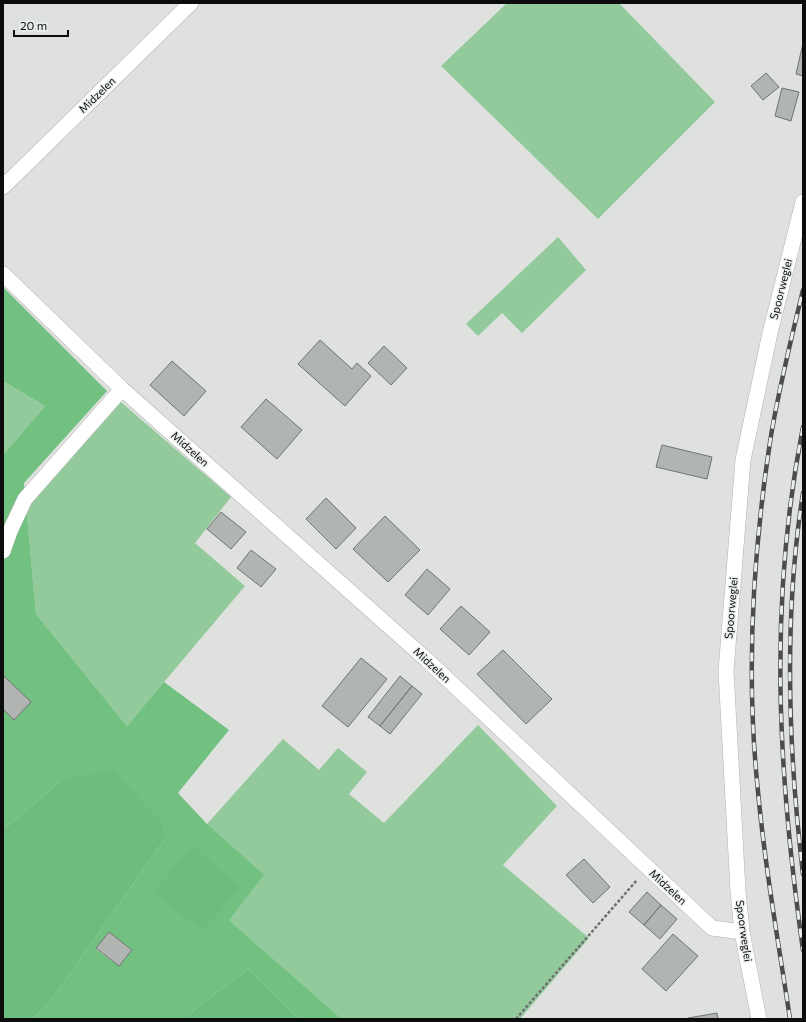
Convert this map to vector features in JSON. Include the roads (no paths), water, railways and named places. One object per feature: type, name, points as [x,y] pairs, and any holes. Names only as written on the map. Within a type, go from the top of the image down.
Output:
[{"type":"street","name":"Midzelen","points":[[3,186],[190,3]]},
{"type":"street","name":"Spoorweglei","points":[[759,1019],[742,932],[738,891],[726,671],[743,460],[770,333],[803,202]]},
{"type":"street","name":"Midzelen","points":[[3,274],[122,389],[427,660],[712,928],[742,932]]},
{"type":"street","points":[[3,550],[25,499],[122,389]]},
{"type":"railway","points":[[790,1019],[763,841],[754,739],[752,654],[753,611],[759,526],[764,484],[773,423],[803,290]]},
{"type":"railway","points":[[803,427],[792,493],[785,558],[781,624],[780,688],[788,818],[794,884],[803,950]]},
{"type":"railway","points":[[803,493],[792,588],[790,636],[791,731],[803,874]]}]
